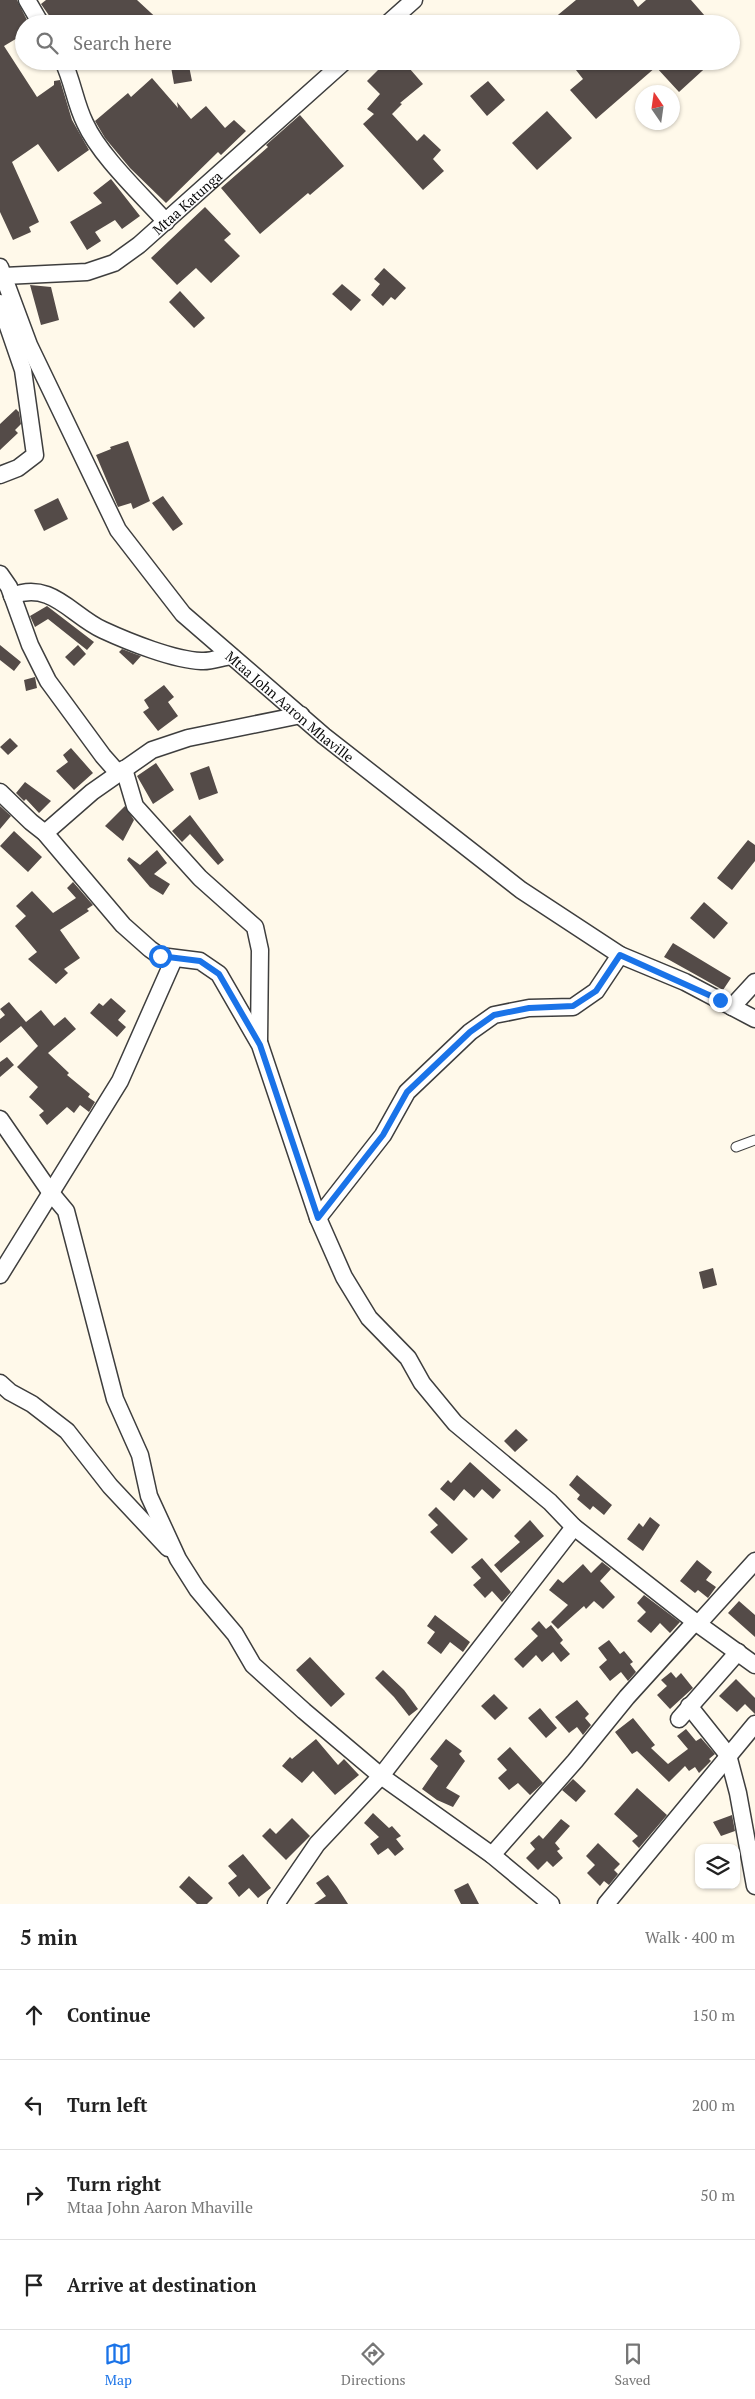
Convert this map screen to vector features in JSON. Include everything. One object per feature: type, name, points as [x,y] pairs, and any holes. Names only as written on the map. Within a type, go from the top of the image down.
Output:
[{"type":"street","points":[[27,0],[36,15]]},
{"type":"street","points":[[397,15],[414,0]]},
{"type":"street","points":[[67,70],[72,80],[84,123],[100,148],[166,222]]},
{"type":"street","name":"Mtaa Katunga","points":[[1,274],[88,272],[114,263],[140,246],[335,70]]},
{"type":"street","name":"Mtaa John Aaron Mhaville","points":[[1,274],[29,345],[118,530],[184,614],[301,715],[521,890],[620,955],[685,982],[755,1019]]},
{"type":"street","points":[[0,303],[23,370],[35,454],[18,468],[0,475]]},
{"type":"street","points":[[5,586],[20,592],[36,592],[53,596],[102,630],[148,649],[202,662],[232,656]]},
{"type":"street","points":[[5,586],[30,646],[48,681],[103,756],[121,771],[135,806],[200,878],[255,927],[259,938],[260,950],[259,1042]]},
{"type":"street","points":[[45,832],[121,771],[152,750],[188,738],[301,715]]},
{"type":"street","points":[[0,792],[31,822],[45,832],[123,925],[150,949],[160,956],[200,961],[219,974],[259,1042],[318,1218],[344,1277],[369,1318],[408,1358],[422,1383],[455,1423],[550,1502],[574,1527],[697,1623],[755,1665]]},
{"type":"street","points":[[318,1218],[383,1135],[407,1092],[470,1032],[494,1015],[529,1008],[573,1006],[596,991],[620,955]]},
{"type":"street","points":[[0,1275],[120,1081],[174,958]]},
{"type":"street","points":[[732,1007],[755,982]]},
{"type":"street","points":[[0,1119],[51,1193],[66,1211],[115,1399],[140,1455],[150,1496],[178,1559],[197,1589],[235,1634],[253,1664],[381,1776],[492,1855],[551,1904]]},
{"type":"street","points":[[3,1389],[32,1404],[67,1431],[110,1486],[178,1559]]},
{"type":"street","points":[[276,1904],[317,1844],[381,1776],[574,1527]]},
{"type":"street","points":[[492,1855],[575,1762],[615,1711],[755,1561]]},
{"type":"street","points":[[738,1652],[684,1712],[728,1755],[738,1793],[755,1886]]},
{"type":"street","points":[[606,1904],[755,1724]]},
{"type":"lane","points":[[736,1147],[755,1140]]},
{"type":"building","points":[[0,0],[17,0],[24,15],[15,15],[15,39],[4,46],[15,63],[15,70],[20,70],[37,97],[54,85],[54,81],[60,80],[72,120],[89,150],[58,172],[38,144],[12,162],[39,222],[29,227],[31,232],[13,240],[0,212]]},
{"type":"building","points":[[46,0],[137,0],[153,15],[49,15],[41,4]]},
{"type":"building","points":[[576,0],[633,0],[638,7],[646,0],[691,0],[704,15],[558,15]]},
{"type":"building","points":[[172,70],[190,70],[192,81],[174,84]]},
{"type":"building","points":[[378,70],[411,70],[423,84],[400,103],[402,104],[392,114],[417,141],[424,134],[441,150],[433,159],[444,171],[423,190],[363,124],[374,114],[367,109],[380,94],[367,81]]},
{"type":"building","points":[[576,70],[653,70],[596,119],[570,90],[583,79]]},
{"type":"building","points":[[659,70],[703,70],[680,91],[680,85],[673,85]]},
{"type":"building","points":[[152,78],[178,108],[177,102],[191,119],[206,106],[225,128],[234,120],[246,131],[221,155],[218,152],[166,203],[130,168],[105,138],[95,121],[128,93],[131,97]]},
{"type":"building","points":[[488,81],[505,100],[487,116],[470,96]]},
{"type":"building","points":[[547,111],[572,138],[537,170],[512,143]]},
{"type":"building","points":[[300,115],[344,166],[310,195],[308,193],[260,234],[221,188],[268,147],[266,145]]},
{"type":"building","points":[[111,179],[140,216],[122,229],[115,220],[95,232],[101,241],[87,250],[70,222],[102,203],[93,193]]},
{"type":"building","points":[[205,207],[231,234],[224,240],[240,256],[211,283],[196,268],[177,285],[151,258]]},
{"type":"building","points":[[384,268],[406,288],[395,300],[391,297],[383,306],[371,295],[380,284],[374,279]]},
{"type":"building","points":[[342,284],[361,300],[351,311],[332,294]]},
{"type":"building","points":[[30,285],[51,287],[59,320],[41,325]]},
{"type":"building","points":[[180,291],[205,318],[194,328],[169,302]]},
{"type":"building","points":[[16,409],[19,412],[21,424],[15,430],[18,433],[0,450],[0,424]]},
{"type":"building","points":[[128,441],[150,501],[133,509],[131,503],[118,507],[96,455],[111,449],[110,447]]},
{"type":"building","points":[[163,496],[183,524],[173,531],[152,503]]},
{"type":"building","points":[[58,498],[68,519],[44,531],[34,510]]},
{"type":"building","points":[[47,606],[94,642],[87,650],[48,619],[35,627],[30,616]]},
{"type":"building","points":[[0,645],[21,662],[14,671],[0,660]]},
{"type":"building","points":[[78,645],[86,654],[74,666],[65,657]]},
{"type":"building","points":[[122,649],[141,656],[133,665],[119,652]]},
{"type":"building","points":[[35,677],[37,688],[26,691],[24,680]]},
{"type":"building","points":[[164,685],[174,697],[168,702],[178,716],[158,731],[143,712],[149,708],[144,700]]},
{"type":"building","points":[[10,738],[18,746],[8,755],[0,747]]},
{"type":"building","points":[[71,748],[93,773],[74,790],[56,771],[68,762],[63,755]]},
{"type":"building","points":[[156,763],[174,790],[153,804],[137,776]]},
{"type":"building","points":[[209,766],[218,793],[199,800],[190,773]]},
{"type":"building","points":[[25,782],[51,801],[39,813],[26,799],[24,801],[16,793]]},
{"type":"building","points":[[0,806],[11,816],[0,829]]},
{"type":"building","points":[[125,806],[134,820],[123,841],[105,826]]},
{"type":"building","points":[[190,815],[224,860],[218,865],[190,834],[182,842],[172,831]]},
{"type":"building","points":[[14,831],[42,857],[28,872],[0,846]]},
{"type":"building","points":[[748,840],[755,845],[755,861],[732,890],[717,878]]},
{"type":"building","points":[[157,850],[167,863],[154,874],[170,884],[163,895],[150,887],[127,860],[129,857],[140,865]]},
{"type":"building","points":[[73,882],[93,905],[87,909],[89,911],[60,930],[80,958],[64,969],[68,973],[56,984],[28,959],[37,952],[15,926],[26,916],[16,906],[32,891],[53,913],[76,898],[67,888]]},
{"type":"building","points":[[704,902],[728,923],[714,939],[690,918]]},
{"type":"building","points":[[673,943],[731,978],[723,990],[664,957]]},
{"type":"building","points":[[111,998],[126,1011],[118,1020],[126,1027],[117,1037],[90,1013],[99,1003],[103,1006]]},
{"type":"building","points":[[9,1002],[26,1022],[41,1010],[54,1026],[65,1017],[76,1029],[48,1053],[69,1073],[67,1075],[90,1094],[88,1097],[95,1102],[89,1112],[80,1105],[74,1113],[67,1107],[47,1125],[39,1115],[44,1111],[29,1097],[38,1087],[17,1067],[38,1046],[21,1026],[0,1043],[0,1019],[5,1015],[0,1009]]},
{"type":"building","points":[[7,1057],[14,1065],[0,1077],[0,1062]]},
{"type":"building","points":[[713,1268],[717,1285],[703,1289],[699,1272]]},
{"type":"building","points":[[516,1429],[528,1440],[515,1452],[504,1441]]},
{"type":"building","points":[[470,1462],[501,1490],[493,1499],[482,1489],[474,1498],[464,1489],[454,1501],[440,1489],[448,1480],[451,1483]]},
{"type":"building","points":[[577,1475],[612,1505],[604,1515],[593,1506],[590,1510],[577,1499],[580,1495],[569,1485]]},
{"type":"building","points":[[436,1507],[468,1539],[452,1554],[430,1532],[438,1525],[428,1515]]},
{"type":"building","points":[[650,1517],[660,1525],[643,1551],[627,1539],[639,1523],[643,1527]]},
{"type":"building","points":[[530,1520],[544,1536],[501,1573],[494,1565],[520,1542],[514,1536]]},
{"type":"building","points":[[482,1558],[511,1592],[502,1602],[492,1591],[485,1598],[473,1585],[481,1578],[471,1567]]},
{"type":"building","points":[[697,1560],[712,1572],[706,1580],[716,1587],[708,1598],[698,1590],[695,1593],[680,1581]]},
{"type":"building","points":[[602,1562],[611,1569],[600,1581],[615,1597],[603,1609],[594,1601],[586,1609],[584,1606],[558,1629],[551,1622],[568,1605],[549,1590],[558,1579],[563,1583],[583,1564],[591,1573]]},
{"type":"building","points":[[644,1595],[680,1622],[670,1633],[660,1623],[651,1633],[637,1621],[646,1612],[637,1603]]},
{"type":"building","points":[[739,1601],[755,1615],[755,1637],[728,1613]]},
{"type":"building","points":[[435,1615],[470,1642],[463,1652],[450,1642],[441,1654],[427,1643],[435,1632],[427,1626]]},
{"type":"building","points":[[539,1621],[546,1629],[551,1625],[563,1640],[560,1643],[570,1654],[561,1662],[553,1652],[542,1662],[536,1655],[523,1668],[514,1659],[538,1636],[531,1629]]},
{"type":"building","points":[[609,1640],[620,1654],[624,1651],[633,1662],[630,1664],[636,1672],[628,1681],[621,1672],[610,1681],[599,1667],[607,1660],[598,1648]]},
{"type":"building","points":[[310,1657],[345,1694],[331,1707],[296,1670]]},
{"type":"building","points":[[383,1670],[404,1690],[418,1709],[409,1716],[375,1678]]},
{"type":"building","points":[[671,1672],[676,1678],[681,1673],[693,1688],[670,1709],[657,1695],[667,1686],[661,1680]]},
{"type":"building","points":[[736,1679],[755,1698],[755,1714],[745,1704],[737,1712],[719,1696]]},
{"type":"building","points":[[494,1694],[508,1708],[495,1720],[481,1706]]},
{"type":"building","points":[[577,1700],[589,1714],[585,1718],[591,1725],[583,1735],[577,1727],[569,1733],[555,1717]]},
{"type":"building","points":[[540,1708],[557,1728],[546,1738],[528,1718]]},
{"type":"building","points":[[633,1718],[655,1745],[651,1748],[668,1764],[688,1749],[677,1736],[686,1729],[696,1741],[701,1738],[715,1754],[699,1773],[695,1767],[689,1771],[685,1766],[669,1782],[637,1751],[632,1754],[615,1732]]},
{"type":"building","points":[[316,1739],[338,1765],[344,1759],[359,1775],[335,1795],[313,1771],[302,1783],[282,1766],[290,1757],[292,1759]]},
{"type":"building","points":[[446,1739],[462,1751],[459,1754],[465,1761],[446,1788],[460,1796],[453,1807],[437,1800],[422,1789],[438,1766],[430,1759]]},
{"type":"building","points":[[510,1747],[543,1783],[530,1795],[518,1783],[509,1790],[498,1778],[507,1770],[497,1759]]},
{"type":"building","points":[[573,1779],[586,1791],[576,1802],[562,1790]]},
{"type":"building","points":[[637,1788],[667,1815],[639,1848],[632,1841],[638,1836],[614,1814]]},
{"type":"building","points":[[373,1813],[389,1828],[392,1826],[401,1836],[396,1839],[404,1849],[395,1856],[388,1848],[378,1855],[370,1844],[379,1837],[364,1823]]},
{"type":"building","points":[[732,1815],[735,1831],[721,1836],[713,1822]]},
{"type":"building","points":[[292,1818],[310,1836],[286,1860],[262,1836],[270,1828],[276,1834]]},
{"type":"building","points":[[561,1819],[570,1826],[555,1843],[560,1849],[557,1851],[563,1858],[553,1867],[547,1861],[538,1870],[526,1858],[535,1849],[530,1843],[539,1835],[543,1839]]},
{"type":"building","points":[[598,1843],[620,1864],[614,1870],[618,1874],[609,1885],[604,1881],[600,1886],[587,1873],[595,1865],[586,1856]]},
{"type":"building","points":[[243,1854],[271,1888],[258,1898],[249,1888],[239,1897],[228,1883],[237,1876],[228,1866]]},
{"type":"building","points":[[328,1875],[348,1904],[314,1904],[326,1896],[316,1883]]},
{"type":"building","points":[[189,1876],[213,1898],[207,1904],[197,1904],[179,1887]]},
{"type":"building","points":[[468,1883],[479,1904],[461,1904],[454,1890]]},
{"type":"route","points":[[160,956],[200,961],[219,974],[260,1045],[318,1218],[383,1135],[407,1092],[470,1032],[494,1015],[529,1008],[573,1006],[596,991],[620,955],[685,982],[720,1000]]}]
